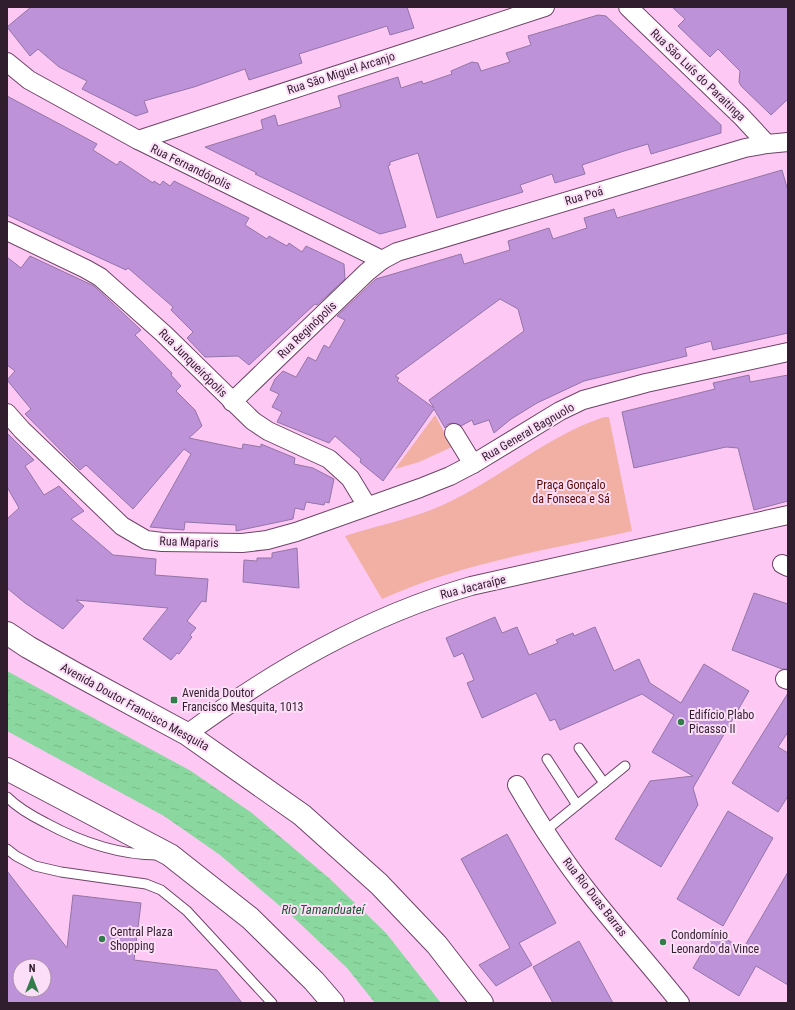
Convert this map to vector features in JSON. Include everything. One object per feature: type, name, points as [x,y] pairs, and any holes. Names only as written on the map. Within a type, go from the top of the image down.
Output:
[{"type":"highway","name":"Avenida Doutor Francisco Mesquita","points":[[7,633],[28,647],[76,674],[187,734],[302,816],[373,879],[437,945],[482,1003]]},
{"type":"highway","points":[[7,769],[170,855],[250,918],[314,981],[333,1003]]},
{"type":"street","name":"Rua São Miguel Arcanjo","points":[[138,140],[545,7]]},
{"type":"street","name":"Rua São Luís do Paraitinga","points":[[628,7],[741,116],[767,144]]},
{"type":"street","name":"Rua Fernandópolis","points":[[7,62],[29,80],[138,140],[382,260]]},
{"type":"street","name":"Rua Poá","points":[[382,260],[420,244],[740,150],[767,144],[788,142]]},
{"type":"street","name":"Rua Junqueirópolis","points":[[7,231],[86,269],[100,278],[164,334],[253,421],[268,431],[329,459],[341,468],[353,483],[367,506]]},
{"type":"street","name":"Rua Reginópolis","points":[[232,402],[367,272],[382,260]]},
{"type":"street","name":"Rua General Bagnuolo","points":[[367,506],[420,488],[473,464],[541,422],[583,400],[646,383],[788,352]]},
{"type":"street","name":"Rua Maparis","points":[[7,413],[22,430],[122,526],[146,540],[214,544],[267,540],[296,532],[367,506]]},
{"type":"street","points":[[454,433],[473,464]]},
{"type":"street","name":"Rua Jacaraípe","points":[[187,734],[223,707],[352,630],[428,598],[471,586],[788,515]]},
{"type":"street","name":"Rua Rio Duas Barras","points":[[517,785],[545,832],[590,894],[680,1003]]},
{"type":"lane","points":[[579,748],[604,783]]},
{"type":"lane","points":[[547,759],[577,805]]},
{"type":"lane","points":[[545,832],[625,766]]},
{"type":"lane","points":[[7,797],[35,817],[65,833],[96,846],[141,855],[170,855]]},
{"type":"lane","points":[[7,848],[16,856],[35,866],[61,872],[146,884],[161,890],[187,911],[272,1003]]},
{"type":"green space","points":[[435,415],[452,447],[419,462],[395,469]]},
{"type":"green space","name":"Praça Gonçalo da Fonseca e Sá","points":[[604,417],[609,417],[632,531],[537,551],[473,567],[442,576],[382,599],[345,536],[437,508],[488,481],[565,434]]},
{"type":"water","name":"Rio Tamanduateí","points":[[7,671],[191,771],[252,813],[329,878],[386,933],[441,1003],[375,1003],[347,968],[293,917],[220,855],[164,816],[7,731]]},
{"type":"building","points":[[31,7],[407,7],[414,28],[390,35],[387,26],[299,54],[302,63],[249,80],[245,69],[194,87],[144,101],[148,112],[136,116],[82,89],[87,81],[59,67],[38,49],[30,56],[7,27]]},
{"type":"building","points":[[672,7],[788,7],[788,99],[771,115],[741,86],[739,82],[740,71],[718,49],[710,57],[678,26],[685,19]]},
{"type":"building","points":[[598,15],[606,16],[721,125],[721,133],[651,154],[648,144],[624,151],[582,165],[585,174],[555,183],[552,174],[520,185],[523,192],[437,218],[418,153],[390,162],[390,165],[388,166],[406,227],[380,234],[255,174],[257,173],[205,147],[263,129],[261,120],[275,115],[278,126],[341,107],[338,96],[398,77],[401,88],[422,81],[423,84],[452,74],[451,71],[472,62],[478,63],[481,71],[510,62],[506,53],[531,45],[528,36]]},
{"type":"building","points":[[7,96],[97,144],[93,150],[117,165],[120,161],[153,183],[154,181],[160,185],[163,181],[170,186],[174,181],[249,218],[245,225],[267,239],[269,236],[287,246],[289,243],[302,252],[306,246],[344,264],[345,279],[317,305],[315,304],[249,365],[238,356],[205,357],[187,338],[193,332],[171,310],[173,307],[128,268],[126,270],[7,215]]},
{"type":"building","points":[[782,170],[788,191],[788,333],[713,350],[711,341],[685,348],[687,356],[584,381],[537,403],[511,419],[494,433],[489,420],[474,425],[472,420],[461,426],[453,423],[448,424],[445,428],[434,409],[383,481],[360,462],[361,459],[335,436],[329,443],[277,422],[282,412],[272,407],[279,394],[270,390],[275,379],[283,371],[296,377],[308,357],[316,361],[324,345],[329,348],[345,320],[337,316],[376,279],[461,254],[464,264],[510,250],[508,241],[549,228],[553,239],[587,228],[584,218],[614,209],[617,218]],"holes":[[[500,299],[518,309],[524,331],[429,400],[434,408],[397,381],[399,378],[395,376]]]},
{"type":"building","points":[[30,256],[94,286],[141,330],[135,335],[172,373],[171,375],[181,386],[176,391],[195,410],[202,426],[189,438],[242,449],[243,444],[261,447],[261,444],[295,458],[294,464],[313,468],[334,479],[329,503],[325,502],[324,505],[306,502],[304,510],[295,508],[293,519],[236,531],[236,525],[185,522],[184,530],[150,527],[191,454],[184,449],[133,509],[86,465],[80,470],[25,414],[31,409],[7,380],[15,371],[7,365],[7,257],[21,268]]},
{"type":"building","points":[[749,375],[750,382],[788,375],[788,501],[754,510],[738,448],[726,447],[634,468],[622,412],[715,389],[713,383]]},
{"type":"building","points":[[7,433],[34,460],[25,466],[44,495],[59,486],[84,511],[71,519],[113,555],[156,559],[155,575],[208,579],[206,602],[202,601],[187,621],[196,628],[190,635],[192,637],[179,654],[177,653],[171,660],[143,639],[168,608],[76,600],[84,606],[63,629],[25,603],[7,588],[7,519],[19,508],[7,487]]},
{"type":"building","points":[[297,548],[299,588],[243,582],[244,560],[257,561],[257,558],[272,558],[272,553]]},
{"type":"building","points":[[754,593],[788,604],[788,669],[782,669],[732,650]]},
{"type":"building","points":[[495,617],[502,633],[517,627],[529,655],[558,643],[556,640],[573,633],[574,636],[595,627],[614,671],[639,659],[650,683],[681,703],[704,664],[749,691],[693,788],[698,805],[661,867],[615,839],[650,781],[693,776],[652,752],[674,715],[642,694],[560,730],[555,719],[550,721],[536,693],[482,718],[467,683],[474,680],[463,653],[454,657],[446,638]]},
{"type":"building","points":[[788,693],[788,732],[778,747],[788,753],[788,796],[778,812],[732,783]]},
{"type":"building","points":[[728,811],[773,838],[723,926],[677,899]]},
{"type":"building","points":[[507,834],[556,923],[519,943],[532,965],[496,986],[479,965],[510,948],[461,859]]},
{"type":"building","name":"Central Plaza Shopping","points":[[7,871],[67,948],[73,895],[141,903],[134,960],[217,970],[242,1003],[7,1003]]},
{"type":"building","points":[[788,872],[788,985],[756,966],[739,996],[693,968],[714,932],[743,949]]},
{"type":"building","points":[[579,941],[613,1003],[553,1003],[533,967]]},
{"type":"place","name":"Avenida Doutor Francisco Mesquita, 1013","points":[[174,700]]},
{"type":"place","name":"Edifício Plabo Picasso II","points":[[681,722]]},
{"type":"place","name":"Central Plaza Shopping","points":[[102,939]]},
{"type":"place","name":"Condomínio Leonardo da Vince","points":[[663,942]]}]
